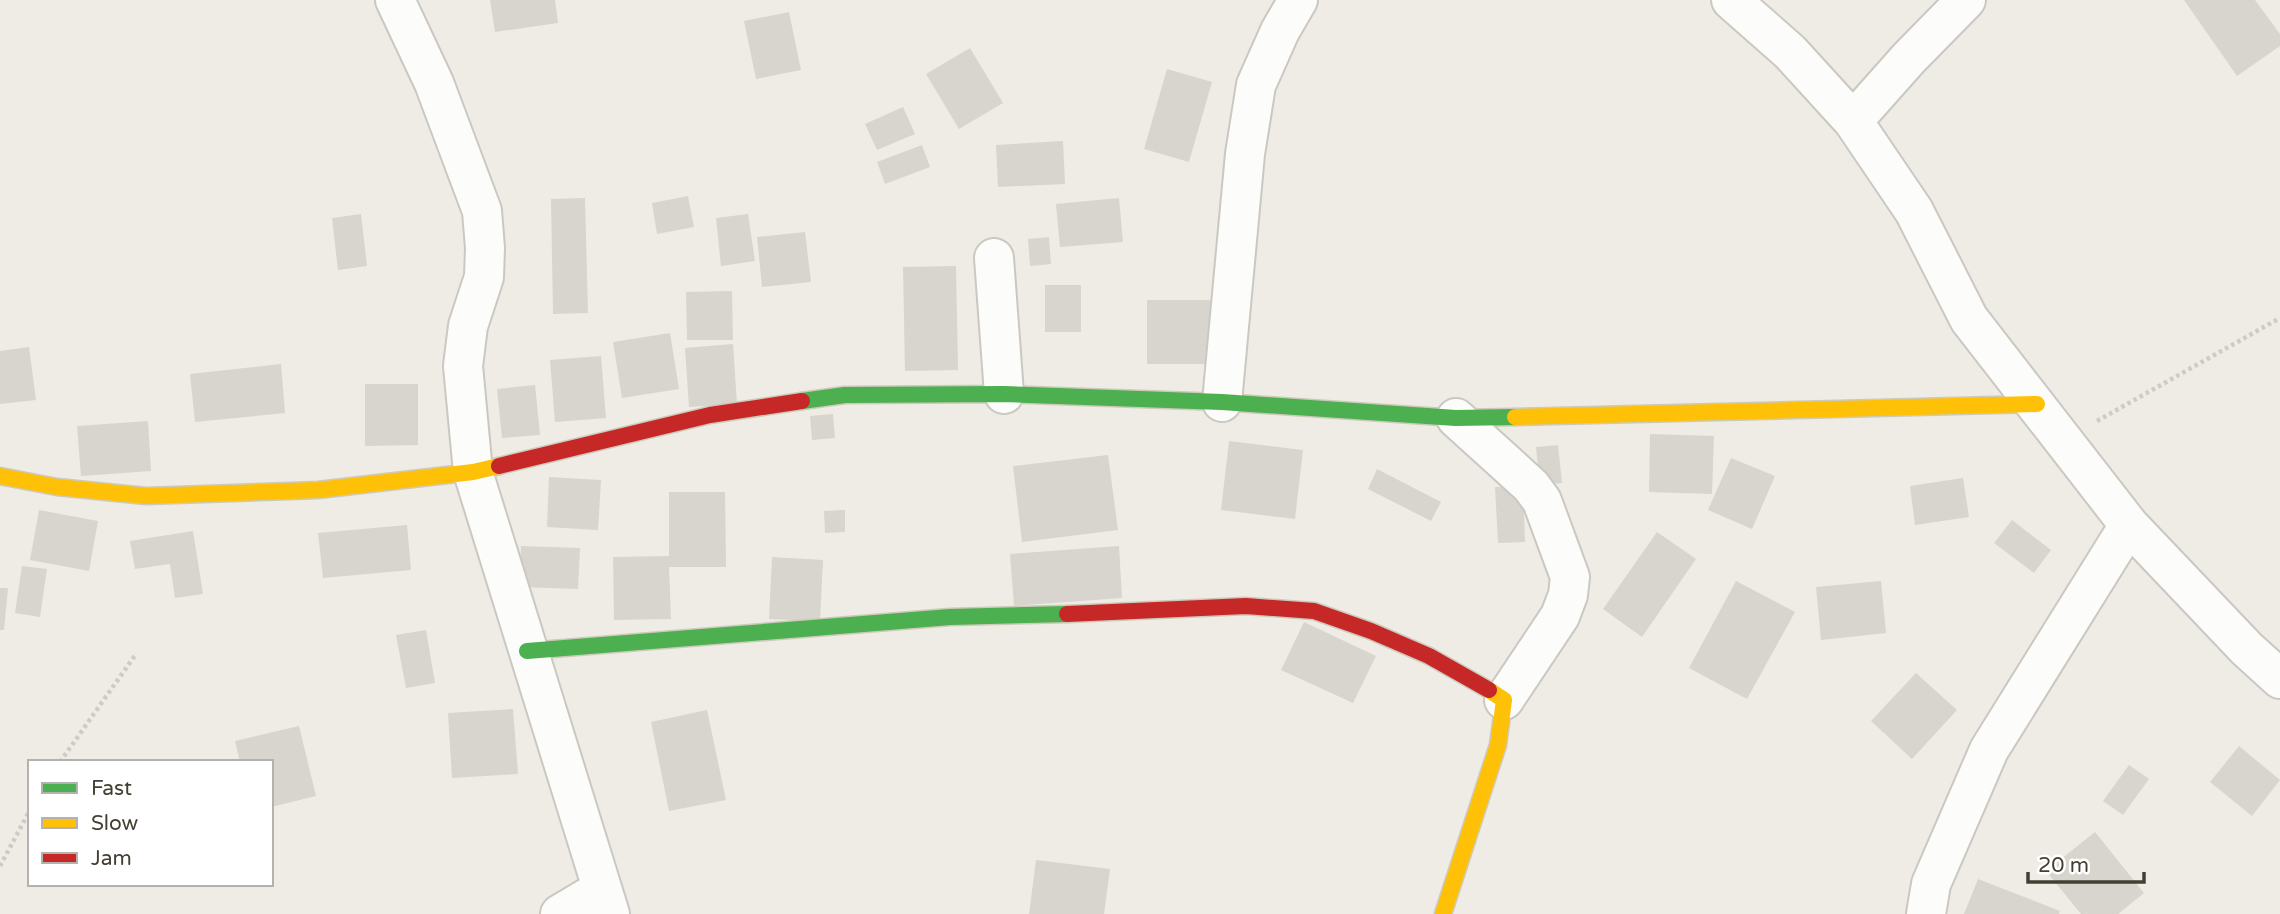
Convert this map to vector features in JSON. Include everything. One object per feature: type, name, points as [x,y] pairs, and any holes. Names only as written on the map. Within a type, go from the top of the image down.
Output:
[{"type":"street","points":[[395,0],[434,83],[482,211],[484,277],[468,326],[463,366],[473,472],[606,901],[560,914]]},
{"type":"street","points":[[1222,402],[1245,154],[1256,85],[1280,31],[1298,0]]},
{"type":"street","points":[[1731,0],[1790,52],[1853,121],[1914,211],[1969,319],[2129,525],[2247,649],[2280,679]]},
{"type":"street","points":[[1853,121],[1966,0]]},
{"type":"street","points":[[994,258],[1004,394]]},
{"type":"street","points":[[0,476],[57,487],[146,496],[318,490],[473,472],[710,415],[845,395],[1004,394],[1222,402],[1456,418],[2037,404]]},
{"type":"street","points":[[1443,914],[1498,745],[1504,700],[1560,615],[1568,595],[1570,577],[1542,501],[1531,486],[1456,418]]},
{"type":"street","points":[[1926,914],[1931,884],[1989,750],[2129,525]]},
{"type":"street","points":[[527,650],[950,617],[1246,606],[1314,611],[1371,631],[1429,656],[1504,700]]},
{"type":"path","points":[[2063,440],[2280,318]]},
{"type":"path","points":[[61,760],[136,654]]},
{"type":"path","points":[[0,866],[28,814]]},
{"type":"building","points":[[490,0],[555,0],[558,23],[495,32]]},
{"type":"building","points":[[2184,0],[2255,0],[2280,34],[2280,46],[2237,76]]},
{"type":"building","points":[[789,12],[801,70],[756,79],[744,21]]},
{"type":"building","points":[[970,48],[1003,103],[959,129],[926,74]]},
{"type":"building","points":[[1167,69],[1212,82],[1189,162],[1144,149]]},
{"type":"building","points":[[903,107],[915,134],[877,150],[865,124]]},
{"type":"building","points":[[1063,141],[1065,184],[998,187],[996,145]]},
{"type":"building","points":[[922,145],[930,167],[885,184],[877,162]]},
{"type":"building","points":[[688,196],[694,227],[657,234],[652,203]]},
{"type":"building","points":[[585,198],[588,313],[553,314],[551,199]]},
{"type":"building","points":[[1119,198],[1123,242],[1060,247],[1056,204]]},
{"type":"building","points":[[361,214],[367,266],[338,270],[332,218]]},
{"type":"building","points":[[748,214],[755,261],[721,266],[716,218]]},
{"type":"building","points":[[805,232],[811,282],[762,287],[757,237]]},
{"type":"building","points":[[1049,237],[1051,264],[1030,266],[1028,239]]},
{"type":"building","points":[[956,266],[958,370],[905,371],[903,267]]},
{"type":"building","points":[[1045,285],[1081,285],[1081,332],[1045,332]]},
{"type":"building","points":[[732,291],[733,340],[687,340],[686,292]]},
{"type":"building","points":[[1147,300],[1210,300],[1210,364],[1147,364]]},
{"type":"building","points":[[670,333],[679,389],[622,398],[613,342]]},
{"type":"building","points":[[733,344],[737,404],[689,407],[685,348]]},
{"type":"building","points":[[29,347],[36,400],[0,404],[0,351]]},
{"type":"building","points":[[601,356],[606,418],[555,422],[550,360]]},
{"type":"building","points":[[281,364],[285,413],[195,422],[190,374]]},
{"type":"building","points":[[365,384],[418,384],[418,445],[365,446]]},
{"type":"building","points":[[535,385],[540,435],[502,438],[497,389]]},
{"type":"building","points":[[833,414],[835,438],[812,440],[810,416]]},
{"type":"building","points":[[148,421],[151,471],[81,476],[77,426]]},
{"type":"building","points":[[1650,434],[1714,436],[1712,494],[1649,492]]},
{"type":"building","points":[[1229,441],[1303,450],[1295,519],[1221,510]]},
{"type":"building","points":[[1558,445],[1562,483],[1540,485],[1536,447]]},
{"type":"building","points":[[1108,455],[1118,530],[1022,542],[1013,466]]},
{"type":"building","points":[[1731,458],[1775,476],[1752,529],[1708,510]]},
{"type":"building","points":[[1377,469],[1441,502],[1431,521],[1368,489]]},
{"type":"building","points":[[549,477],[601,480],[598,530],[547,527]]},
{"type":"building","points":[[1963,478],[1969,517],[1915,525],[1910,486]]},
{"type":"building","points":[[1523,486],[1525,542],[1498,543],[1495,487]]},
{"type":"building","points":[[669,492],[725,492],[726,567],[669,567],[671,619],[614,620],[613,557],[669,556]]},
{"type":"building","points":[[39,510],[98,521],[89,571],[30,560]]},
{"type":"building","points":[[845,510],[845,532],[825,533],[824,511]]},
{"type":"building","points":[[2012,520],[2051,550],[2034,573],[1994,543]]},
{"type":"building","points":[[407,525],[411,570],[323,578],[318,533]]},
{"type":"building","points":[[193,531],[203,594],[175,598],[170,564],[135,569],[130,541]]},
{"type":"building","points":[[1657,532],[1696,559],[1642,637],[1603,609]]},
{"type":"building","points":[[521,546],[580,548],[578,589],[520,587]]},
{"type":"building","points":[[1119,546],[1122,598],[1014,606],[1010,554]]},
{"type":"building","points":[[772,557],[823,560],[820,621],[769,619]]},
{"type":"building","points":[[22,566],[47,569],[40,617],[15,613]]},
{"type":"building","points":[[1736,581],[1795,612],[1747,699],[1689,668]]},
{"type":"building","points":[[1881,581],[1886,633],[1821,640],[1816,587]]},
{"type":"building","points":[[0,588],[8,588],[4,630],[0,630]]},
{"type":"building","points":[[1304,622],[1376,656],[1353,703],[1281,670]]},
{"type":"building","points":[[426,630],[435,683],[406,688],[396,635]]},
{"type":"building","points":[[1916,673],[1957,710],[1912,759],[1871,721]]},
{"type":"building","points":[[513,709],[518,774],[452,778],[448,713]]},
{"type":"building","points":[[707,710],[726,800],[669,811],[651,722]]},
{"type":"building","points":[[299,726],[316,796],[273,807],[273,760],[240,760],[235,741]]},
{"type":"building","points":[[2239,746],[2280,780],[2252,816],[2210,782]]},
{"type":"building","points":[[2129,765],[2149,779],[2123,815],[2103,801]]},
{"type":"building","points":[[2095,832],[2144,893],[2118,914],[2081,914],[2046,871]]},
{"type":"building","points":[[1036,860],[1110,869],[1104,914],[1029,914]]},
{"type":"building","points":[[1978,879],[2060,911],[2059,914],[1964,914]]},
{"type":"traffic: fast","points":[[802,401],[845,395],[1004,394],[1222,402],[1456,418],[1515,417]]},
{"type":"traffic: fast","points":[[527,651],[950,617],[1067,614]]},
{"type":"traffic: slow","points":[[1515,417],[2037,404]]},
{"type":"traffic: slow","points":[[0,476],[57,487],[146,496],[318,490],[473,472],[499,466]]},
{"type":"traffic: slow","points":[[1443,914],[1498,745],[1504,700],[1489,690]]},
{"type":"traffic: jam","points":[[499,466],[710,415],[802,401]]},
{"type":"traffic: jam","points":[[1067,614],[1246,606],[1314,611],[1371,631],[1429,656],[1489,690]]}]
